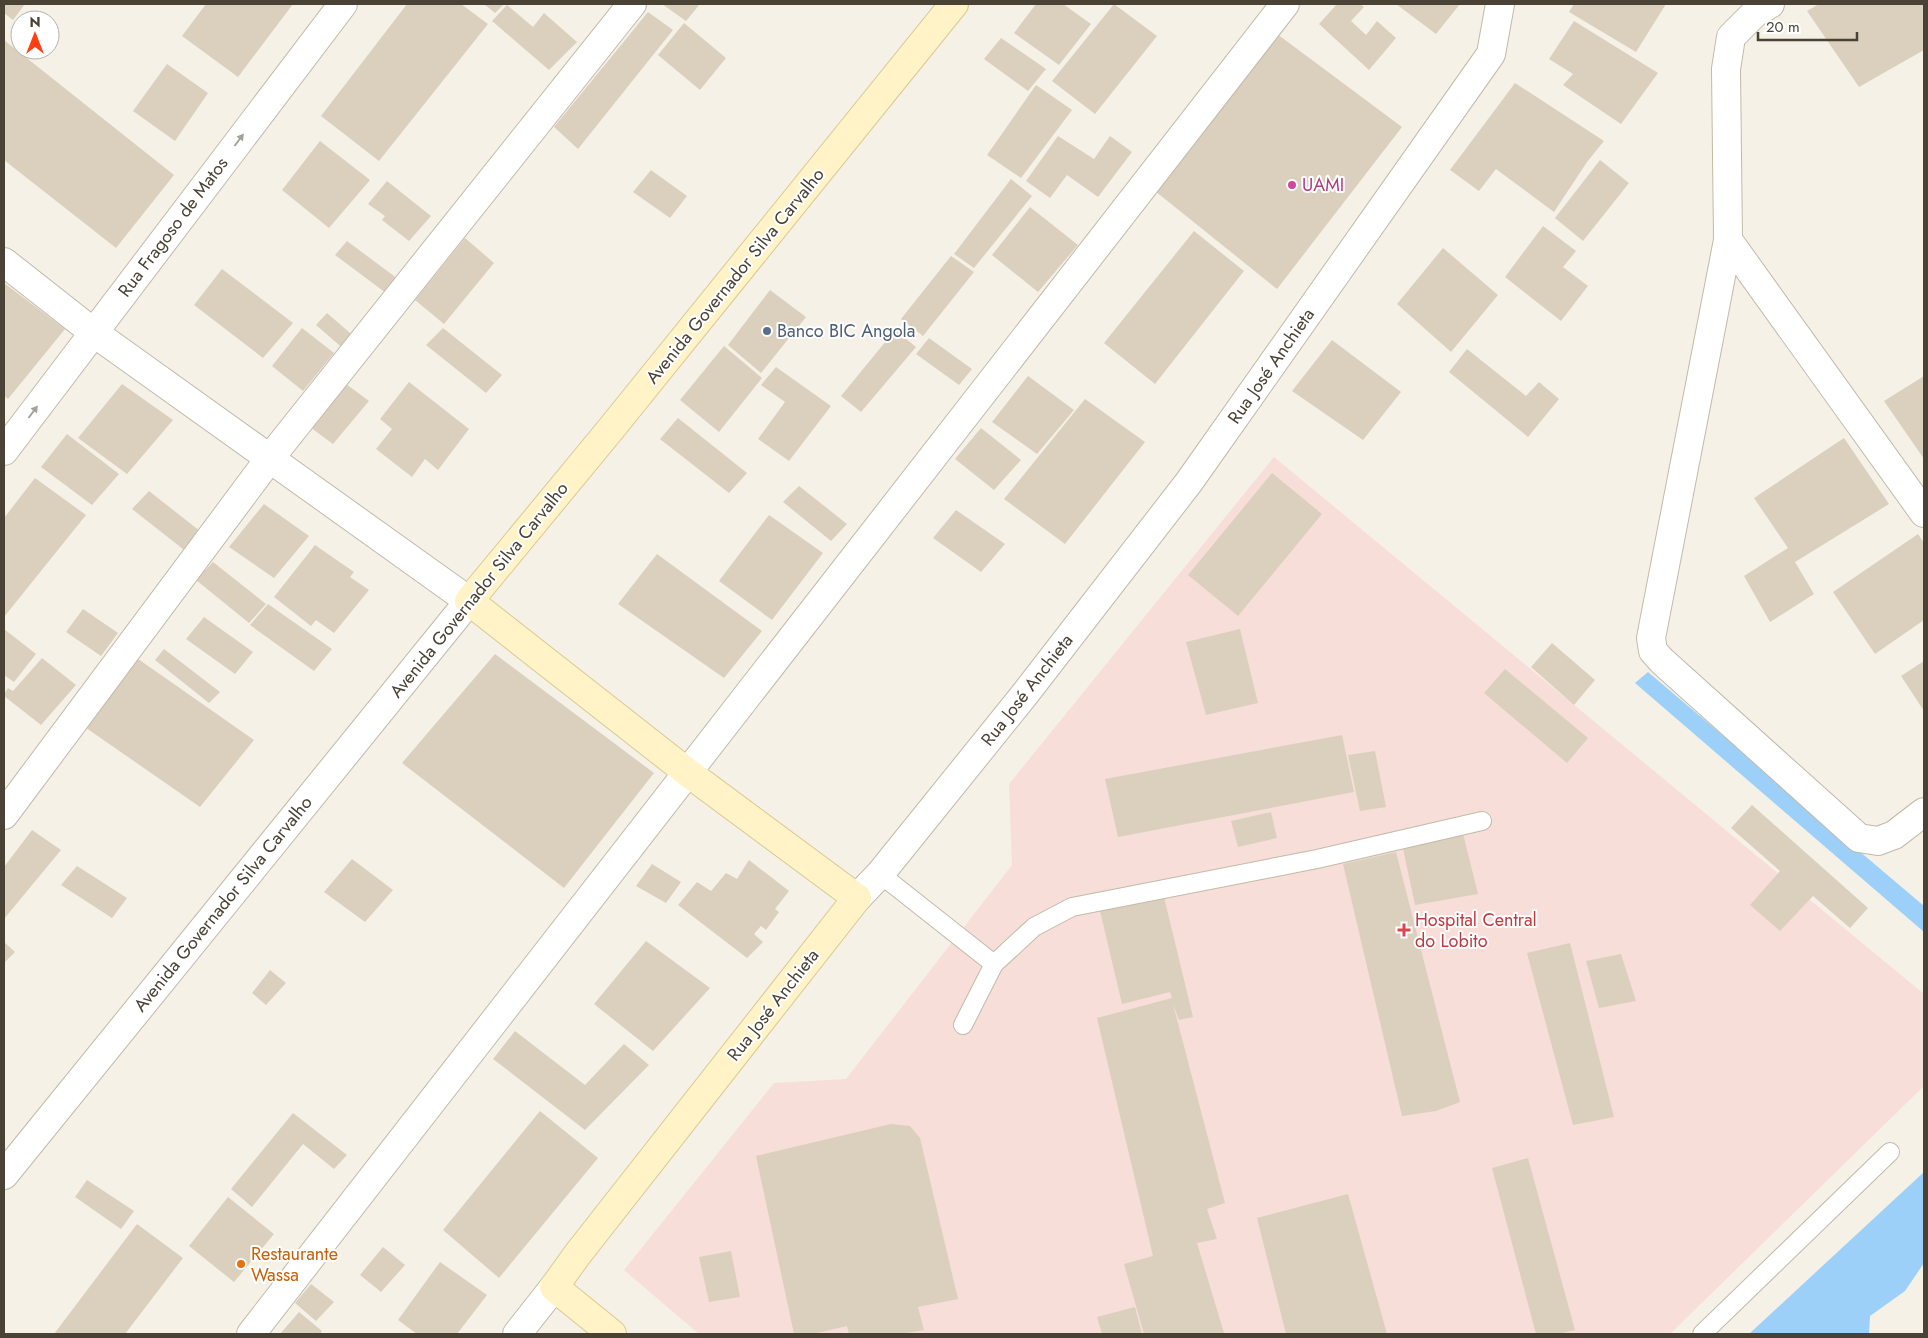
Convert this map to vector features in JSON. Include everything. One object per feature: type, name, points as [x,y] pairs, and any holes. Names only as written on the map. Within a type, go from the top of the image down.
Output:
[{"type":"street","name":"Rua Fragoso de Matos","points":[[4,451],[343,4]]},
{"type":"street","points":[[4,814],[270,458],[632,4]]},
{"type":"street","name":"Avenida Governador Silva Carvalho","points":[[4,1175],[954,4]]},
{"type":"street","points":[[251,1334],[1285,4]]},
{"type":"street","name":"Rua José Anchieta","points":[[554,1287],[589,1239],[857,898],[880,874],[1025,694],[1189,482],[1491,54],[1500,4]]},
{"type":"street","points":[[1770,4],[1755,13],[1731,37],[1726,69],[1728,240],[1651,638],[1653,651],[1858,838],[1878,841],[1894,835],[1924,812]]},
{"type":"street","points":[[1728,240],[1924,513]]},
{"type":"street","points":[[4,262],[94,332],[469,601],[687,772],[857,898]]},
{"type":"street","points":[[517,1334],[554,1287],[612,1334]]},
{"type":"lane","points":[[963,1025],[994,964],[1034,927],[1072,907],[1317,859],[1482,822]]},
{"type":"lane","points":[[880,874],[994,964]]},
{"type":"lane","points":[[1702,1334],[1890,1152]]},
{"type":"shaded area","name":"Hospital Central do Lobito","points":[[1274,457],[1924,994],[1924,1086],[1670,1334],[699,1334],[624,1270],[774,1083],[846,1079],[1012,865],[1009,784]]},
{"type":"water","points":[[1648,672],[1924,906],[1924,932],[1635,683]]},
{"type":"water","points":[[1924,1172],[1924,1263],[1905,1291],[1870,1316],[1869,1334],[1749,1334]]},
{"type":"building","points":[[4,4],[25,4],[20,10],[10,10],[10,18],[4,13]]},
{"type":"building","points":[[206,4],[293,4],[238,77],[182,36]]},
{"type":"building","points":[[407,4],[461,4],[488,24],[379,161],[321,116]]},
{"type":"building","points":[[484,4],[504,4],[495,13]]},
{"type":"building","points":[[662,4],[700,4],[686,21]]},
{"type":"building","points":[[1036,4],[1063,4],[1091,24],[1059,65],[1014,33]]},
{"type":"building","points":[[1114,4],[1157,36],[1095,114],[1052,81]]},
{"type":"building","points":[[1337,4],[1360,4],[1364,7],[1351,21],[1366,35],[1377,21],[1396,38],[1369,70],[1319,24]]},
{"type":"building","points":[[1396,4],[1460,4],[1436,34]]},
{"type":"building","points":[[1574,4],[1666,4],[1636,52],[1569,12]]},
{"type":"building","points":[[1819,4],[1924,4],[1924,50],[1859,87],[1807,11]]},
{"type":"building","points":[[507,5],[533,27],[544,13],[577,42],[549,70],[492,21]]},
{"type":"building","points":[[648,12],[673,30],[578,149],[554,127]]},
{"type":"building","points":[[1574,21],[1658,73],[1621,124],[1563,85],[1573,74],[1549,59]]},
{"type":"building","points":[[684,23],[726,58],[700,90],[658,55]]},
{"type":"building","points":[[1273,31],[1402,127],[1277,289],[1150,187]]},
{"type":"building","points":[[1001,38],[1046,69],[1028,91],[984,59]]},
{"type":"building","points":[[4,40],[10,45],[10,60],[29,60],[174,175],[116,248],[4,160]]},
{"type":"building","points":[[167,64],[208,93],[175,141],[133,111]]},
{"type":"building","points":[[1515,83],[1604,141],[1587,162],[1554,212],[1496,169],[1479,191],[1450,170]]},
{"type":"building","points":[[1036,85],[1072,110],[1021,178],[987,155]]},
{"type":"building","points":[[1058,136],[1094,159],[1110,136],[1132,152],[1098,197],[1067,175],[1050,198],[1026,181]]},
{"type":"building","points":[[320,141],[370,180],[329,228],[282,190]]},
{"type":"building","points":[[1600,160],[1629,183],[1583,241],[1555,218]]},
{"type":"building","points":[[651,170],[687,196],[670,218],[633,192]]},
{"type":"building","points":[[1011,179],[1032,196],[974,268],[954,254]]},
{"type":"building","points":[[387,181],[431,216],[409,241],[382,220],[385,216],[368,204]]},
{"type":"building","points":[[1030,207],[1078,245],[1038,292],[992,255]]},
{"type":"building","points":[[1543,226],[1576,251],[1563,267],[1588,286],[1561,321],[1505,277]]},
{"type":"building","points":[[1194,231],[1244,271],[1155,384],[1104,343]]},
{"type":"building","points":[[465,238],[494,263],[444,324],[415,300]]},
{"type":"building","points":[[347,241],[398,279],[386,293],[335,255]]},
{"type":"building","points":[[1443,248],[1498,295],[1451,352],[1397,304]]},
{"type":"building","points":[[951,256],[974,272],[923,336],[901,319]]},
{"type":"building","points":[[222,269],[293,323],[263,358],[194,305]]},
{"type":"building","points":[[4,283],[65,329],[8,399],[4,396]]},
{"type":"building","name":"Banco BIC Angola","points":[[770,290],[806,317],[761,373],[728,345]]},
{"type":"building","points":[[327,313],[357,339],[346,351],[316,325]]},
{"type":"building","points":[[302,328],[334,353],[303,391],[272,366]]},
{"type":"building","points":[[443,328],[502,375],[486,393],[426,345]]},
{"type":"building","points":[[895,330],[916,347],[861,412],[841,396]]},
{"type":"building","points":[[929,338],[972,369],[959,385],[916,354]]},
{"type":"building","points":[[1332,340],[1401,392],[1363,440],[1292,391]]},
{"type":"building","points":[[724,346],[762,378],[719,432],[680,400]]},
{"type":"building","points":[[1467,349],[1526,396],[1539,382],[1559,399],[1528,437],[1449,372]]},
{"type":"building","points":[[776,367],[831,406],[789,461],[758,439],[785,402],[761,385]]},
{"type":"building","points":[[1028,376],[1074,410],[1037,454],[992,422]]},
{"type":"building","points":[[1924,376],[1924,459],[1884,401]]},
{"type":"building","points":[[338,378],[369,401],[333,444],[303,422]]},
{"type":"building","points":[[409,382],[469,429],[438,470],[425,459],[412,477],[376,449],[392,429],[380,419]]},
{"type":"building","points":[[122,384],[173,420],[127,474],[78,438]]},
{"type":"building","points":[[1085,399],[1145,442],[1065,544],[1004,499]]},
{"type":"building","points":[[678,418],[747,473],[729,493],[660,439]]},
{"type":"building","points":[[981,428],[1021,460],[994,490],[955,459]]},
{"type":"building","points":[[67,434],[119,474],[92,505],[41,467]]},
{"type":"building","points":[[1844,438],[1889,504],[1795,562],[1814,594],[1770,622],[1744,576],[1788,548],[1754,498]]},
{"type":"building","points":[[1272,473],[1322,514],[1238,616],[1188,575]]},
{"type":"building","points":[[35,478],[86,515],[4,617],[4,518]]},
{"type":"building","points":[[799,486],[847,524],[831,541],[783,502]]},
{"type":"building","points":[[149,491],[205,535],[188,553],[132,509]]},
{"type":"building","points":[[264,504],[309,536],[274,578],[229,547]]},
{"type":"building","points":[[956,510],[1005,544],[981,572],[933,538]]},
{"type":"building","points":[[769,515],[823,553],[772,620],[719,581]]},
{"type":"building","points":[[1918,534],[1924,543],[1924,620],[1875,654],[1833,592]]},
{"type":"building","points":[[315,545],[354,572],[350,577],[369,590],[334,633],[316,620],[311,626],[274,597]]},
{"type":"building","points":[[657,554],[762,631],[724,678],[618,604]]},
{"type":"building","points":[[213,562],[266,604],[249,623],[196,580]]},
{"type":"building","points":[[268,604],[332,649],[314,671],[250,625]]},
{"type":"building","points":[[83,609],[118,633],[101,656],[66,632]]},
{"type":"building","points":[[204,617],[253,652],[235,674],[186,639]]},
{"type":"building","points":[[4,629],[36,654],[14,682],[4,675]]},
{"type":"building","points":[[1240,629],[1258,703],[1206,715],[1186,642]]},
{"type":"building","points":[[1552,643],[1595,680],[1574,705],[1531,667]]},
{"type":"building","points":[[164,649],[220,692],[209,703],[155,660]]},
{"type":"building","points":[[131,654],[254,740],[200,807],[79,723]]},
{"type":"building","points":[[495,654],[654,773],[564,888],[402,763]]},
{"type":"building","points":[[42,658],[76,685],[41,725],[4,696],[4,694],[8,688],[13,691]]},
{"type":"building","points":[[1924,661],[1924,711],[1901,676]]},
{"type":"building","points":[[1505,669],[1588,738],[1567,763],[1484,693]]},
{"type":"building","points":[[1342,735],[1354,792],[1118,837],[1105,779]]},
{"type":"building","points":[[1375,751],[1386,807],[1360,811],[1348,755]]},
{"type":"building","points":[[1752,805],[1868,908],[1850,928],[1813,896],[1780,931],[1750,905],[1780,871],[1731,828]]},
{"type":"building","points":[[1271,812],[1277,838],[1238,847],[1231,821]]},
{"type":"building","points":[[32,830],[61,850],[4,919],[4,867]]},
{"type":"building","points":[[1462,830],[1478,894],[1415,905],[1402,844]]},
{"type":"building","points":[[1396,852],[1460,1102],[1436,1111],[1402,1116],[1343,864]]},
{"type":"building","points":[[352,859],[393,890],[365,922],[324,892]]},
{"type":"building","points":[[749,860],[789,891],[775,909],[779,912],[766,930],[761,926],[754,934],[763,942],[747,958],[678,905],[697,882],[711,891],[726,873],[737,879]]},
{"type":"building","points":[[652,864],[681,882],[666,903],[636,886]]},
{"type":"building","points":[[77,866],[127,898],[112,918],[61,885]]},
{"type":"building","points":[[1164,897],[1193,1017],[1179,1020],[1173,1004],[1225,1203],[1207,1209],[1217,1239],[1197,1243],[1224,1333],[1219,1334],[1144,1334],[1124,1264],[1153,1256],[1097,1018],[1172,998],[1170,992],[1122,1004],[1100,911]]},
{"type":"building","points":[[646,941],[710,988],[653,1051],[594,1004]]},
{"type":"building","points":[[4,942],[15,952],[4,963]]},
{"type":"building","points":[[1570,943],[1614,1117],[1573,1125],[1527,953]]},
{"type":"building","points":[[1621,954],[1636,1001],[1599,1008],[1586,961]]},
{"type":"building","points":[[270,970],[286,983],[266,1005],[252,993]]},
{"type":"building","points":[[515,1031],[585,1085],[624,1044],[649,1065],[585,1130],[493,1059]]},
{"type":"building","points":[[540,1111],[598,1158],[499,1278],[443,1230]]},
{"type":"building","points":[[293,1113],[347,1155],[334,1169],[303,1144],[252,1207],[231,1189]]},
{"type":"building","points":[[891,1124],[910,1126],[920,1138],[958,1299],[918,1307],[924,1330],[901,1334],[849,1334],[847,1326],[813,1334],[794,1334],[756,1156]]},
{"type":"building","points":[[1528,1158],[1575,1330],[1558,1334],[1536,1334],[1492,1168]]},
{"type":"building","points":[[87,1180],[134,1211],[121,1229],[75,1197]]},
{"type":"building","points":[[1348,1194],[1387,1334],[1286,1334],[1257,1218]]},
{"type":"building","points":[[228,1197],[274,1234],[234,1282],[189,1246]]},
{"type":"building","points":[[137,1224],[183,1258],[125,1334],[54,1334]]},
{"type":"building","points":[[383,1247],[405,1265],[381,1292],[360,1275]]},
{"type":"building","points":[[731,1251],[740,1297],[709,1302],[699,1257]]},
{"type":"building","points":[[440,1262],[487,1295],[457,1334],[417,1334],[398,1320]]},
{"type":"building","points":[[311,1284],[334,1302],[316,1321],[295,1303]]},
{"type":"building","points":[[1135,1307],[1142,1334],[1102,1334],[1097,1317]]},
{"type":"building","points":[[299,1312],[322,1331],[320,1334],[280,1334]]},
{"type":"place","name":"UAMI","points":[[1292,185]]},
{"type":"place","name":"Banco BIC Angola","points":[[767,331]]},
{"type":"place","name":"Hospital Central do Lobito","points":[[1404,930]]},
{"type":"place","name":"Restaurante Wassa","points":[[241,1264]]}]
